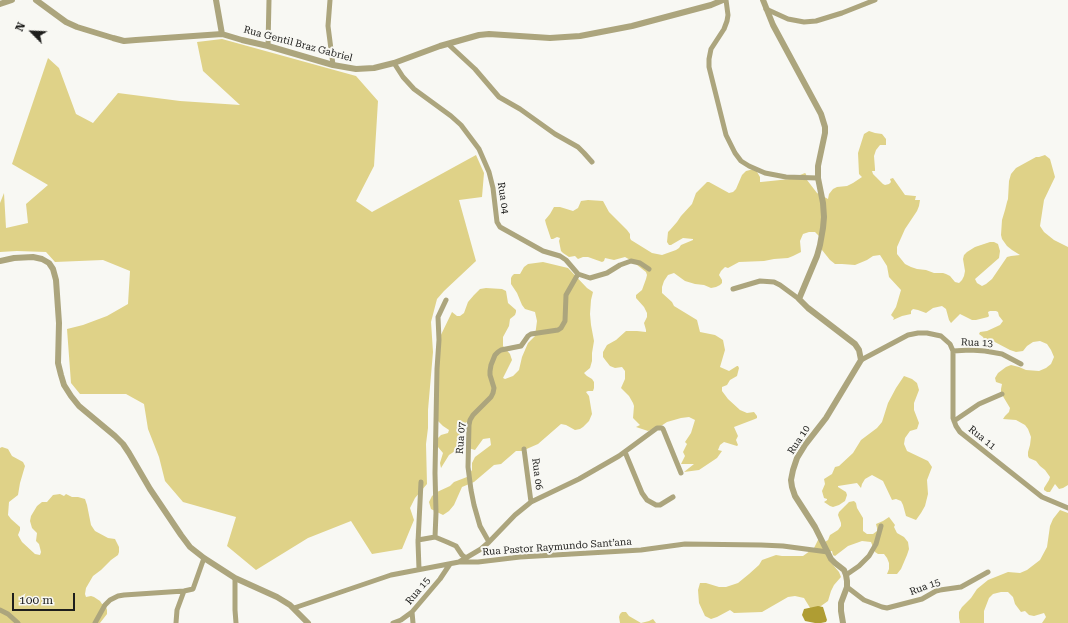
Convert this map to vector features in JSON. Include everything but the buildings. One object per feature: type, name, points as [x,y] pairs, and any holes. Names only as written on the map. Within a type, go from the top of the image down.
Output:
[{"type":"street","points":[[0,4],[12,0]]},
{"type":"street","name":"Rua Gentil Braz Gabriel","points":[[36,0],[66,22],[77,27],[114,38],[124,40],[222,34],[333,65],[356,69],[367,69],[394,63],[479,35],[489,34],[550,38],[586,35],[632,26],[711,5],[723,0]]},
{"type":"street","points":[[216,0],[222,34]]},
{"type":"street","points":[[268,46],[269,0]]},
{"type":"street","points":[[330,0],[328,26],[333,65]]},
{"type":"street","points":[[726,0],[728,15],[727,21],[724,29],[711,49],[709,67],[726,136],[741,161],[749,166],[765,173],[786,177],[818,178]]},
{"type":"street","points":[[763,0],[773,25],[823,120],[825,127],[818,166],[818,178],[824,217],[820,245],[799,300]]},
{"type":"street","points":[[766,10],[788,19],[804,22],[816,21],[875,0]]},
{"type":"street","points":[[448,44],[475,69],[499,97],[520,109],[555,134],[578,147],[592,162]]},
{"type":"street","name":"Rua 04","points":[[394,63],[403,77],[414,89],[461,125],[479,149],[489,172],[493,188],[498,225],[543,251],[560,256],[566,260],[578,274]]},
{"type":"street","points":[[0,261],[14,258],[33,257],[49,263],[54,269],[59,323],[58,363],[64,385],[80,406],[123,444],[150,489],[190,547],[235,578],[277,597],[294,608],[308,623]]},
{"type":"street","points":[[578,274],[590,278],[607,273],[620,265],[631,261],[640,263],[649,269]]},
{"type":"street","name":"Rua 07","points":[[489,542],[480,526],[471,490],[468,467],[470,420],[493,394],[494,388],[490,371],[495,355],[501,350],[521,346],[531,334],[558,330],[561,328],[565,321],[566,295],[578,274]]},
{"type":"street","points":[[733,289],[760,281],[774,282],[780,285],[855,344],[859,350],[861,360],[908,335],[927,332],[941,336],[950,344],[954,352],[954,421],[979,404],[1002,394]]},
{"type":"street","points":[[435,537],[437,369],[439,340],[438,317],[446,300]]},
{"type":"street","name":"Rua 13","points":[[954,352],[970,350],[1002,354],[1021,364]]},
{"type":"street","name":"Rua 10","points":[[846,575],[844,570],[833,561],[815,527],[795,496],[791,480],[797,458],[826,418],[861,360]]},
{"type":"street","name":"Rua 11","points":[[954,421],[960,432],[1042,497],[1068,508]]},
{"type":"street","points":[[459,562],[481,549],[531,502],[579,479],[625,452],[657,428],[662,428],[681,473]]},
{"type":"street","name":"Rua 06","points":[[524,449],[531,502]]},
{"type":"street","points":[[625,452],[642,493],[647,500],[656,505],[660,505],[673,497]]},
{"type":"street","points":[[419,570],[418,540],[421,482]]},
{"type":"street","points":[[843,623],[840,611],[841,603],[847,587],[846,575],[859,566],[869,556],[876,544],[881,526]]},
{"type":"street","points":[[418,540],[435,537],[456,546],[466,558]]},
{"type":"street","name":"Rua Pastor Raymundo Sant’ana","points":[[294,608],[400,572],[419,570],[459,562],[478,562],[520,557],[641,550],[685,544],[783,546],[828,552]]},
{"type":"street","points":[[95,623],[105,605],[110,600],[118,596],[192,590],[204,558]]},
{"type":"street","name":"Rua 15","points":[[393,623],[401,620],[412,612],[450,564]]},
{"type":"street","name":"Rua 15","points":[[847,587],[864,600],[888,608],[922,599],[940,590],[961,587],[988,572]]},
{"type":"street","points":[[235,578],[236,623]]},
{"type":"street","points":[[176,623],[177,610],[184,591]]},
{"type":"street","points":[[0,610],[8,614],[18,623]]},
{"type":"street","points":[[412,612],[413,623]]},
{"type":"shaded area","points":[[222,39],[356,76],[378,101],[374,166],[356,201],[372,212],[476,155],[484,173],[482,197],[459,200],[476,261],[437,299],[431,322],[433,352],[426,444],[427,484],[415,498],[410,508],[414,520],[402,549],[372,554],[351,521],[308,538],[256,570],[227,546],[236,517],[183,502],[165,481],[159,457],[148,429],[144,404],[126,394],[80,394],[71,383],[67,329],[107,316],[128,304],[130,271],[103,260],[55,262],[46,252],[0,252],[0,203],[4,193],[6,228],[28,223],[26,204],[48,185],[12,164],[48,58],[59,68],[76,114],[93,123],[118,93],[180,101],[240,105],[203,71],[197,42]]},
{"type":"shaded area","points":[[869,131],[882,134],[886,139],[886,145],[880,145],[876,150],[874,156],[875,171],[872,171],[873,174],[885,185],[889,184],[891,182],[890,179],[893,178],[905,195],[916,196],[915,200],[920,200],[917,211],[905,229],[897,247],[897,254],[905,264],[911,267],[934,273],[946,274],[955,282],[959,283],[964,276],[965,271],[963,259],[964,255],[975,247],[994,242],[998,244],[1000,251],[999,258],[975,279],[977,283],[982,286],[992,279],[1007,257],[1020,255],[1007,246],[1001,235],[1002,220],[1008,199],[1011,174],[1016,168],[1036,157],[1045,155],[1050,159],[1055,177],[1044,200],[1040,226],[1044,232],[1054,240],[1068,247],[1068,485],[1063,488],[1059,489],[1055,484],[1050,492],[1044,490],[1050,477],[1036,461],[1028,456],[1031,437],[1025,425],[1016,420],[1003,419],[1009,412],[1010,408],[1001,393],[1002,384],[996,382],[995,378],[998,373],[1011,365],[1026,370],[1039,371],[1046,368],[1051,364],[1054,357],[1047,344],[1040,341],[1033,342],[1023,351],[1016,352],[991,340],[985,341],[979,334],[980,332],[987,331],[1000,325],[1003,321],[996,311],[990,311],[988,312],[988,317],[976,320],[972,320],[960,314],[951,323],[946,309],[942,306],[933,308],[926,313],[913,309],[911,314],[893,320],[894,318],[891,315],[896,307],[901,290],[889,277],[887,266],[880,255],[873,256],[855,265],[835,264],[822,250],[820,237],[815,232],[803,234],[800,241],[801,252],[788,258],[739,262],[728,268],[725,267],[719,275],[722,283],[716,287],[711,288],[685,281],[674,273],[668,275],[664,281],[662,293],[672,302],[674,306],[697,320],[700,332],[715,335],[723,340],[725,350],[720,367],[729,371],[737,366],[739,368],[737,376],[730,380],[727,385],[722,387],[722,391],[740,410],[747,413],[754,412],[757,418],[734,427],[738,436],[736,440],[738,445],[724,442],[720,445],[718,450],[722,451],[717,458],[699,470],[684,472],[694,464],[681,464],[685,456],[683,452],[687,444],[685,442],[691,433],[695,420],[689,417],[681,418],[667,422],[648,431],[636,427],[640,425],[633,418],[633,403],[629,396],[621,388],[625,379],[625,371],[622,367],[615,368],[610,366],[603,357],[603,352],[607,345],[616,340],[626,331],[646,332],[644,323],[647,313],[636,298],[636,295],[642,290],[647,275],[646,272],[625,257],[614,260],[605,258],[602,262],[588,257],[578,259],[575,256],[569,257],[563,253],[561,251],[559,241],[560,238],[557,237],[551,239],[545,220],[554,207],[560,207],[573,211],[578,208],[581,201],[603,201],[609,212],[630,234],[631,240],[652,253],[662,255],[676,250],[681,245],[693,240],[683,238],[669,245],[667,242],[668,232],[692,204],[696,193],[707,182],[729,193],[736,189],[742,175],[746,171],[756,170],[760,177],[760,182],[790,179],[805,173],[807,180],[817,193],[828,199],[829,194],[833,189],[847,186],[862,177],[859,174],[858,153],[864,134]]},
{"type":"shaded area","points":[[543,262],[568,268],[587,288],[593,292],[590,314],[594,341],[592,361],[590,368],[584,373],[594,382],[593,391],[586,392],[589,396],[592,414],[589,421],[580,429],[575,430],[561,424],[538,444],[522,451],[516,451],[501,464],[494,465],[474,482],[462,487],[454,505],[443,515],[431,509],[429,502],[432,496],[450,486],[454,482],[467,477],[472,470],[472,463],[475,457],[491,445],[490,438],[483,439],[475,450],[468,448],[467,422],[459,427],[461,435],[459,444],[455,451],[449,455],[441,468],[440,463],[443,453],[438,447],[437,439],[441,435],[448,433],[449,430],[438,421],[438,341],[452,312],[457,316],[464,313],[468,302],[480,289],[502,289],[506,291],[508,303],[516,310],[515,315],[510,319],[509,326],[503,337],[503,346],[510,354],[512,360],[503,378],[505,379],[513,376],[519,370],[522,357],[528,343],[535,336],[537,321],[535,312],[525,309],[522,305],[511,284],[511,278],[514,274],[520,274],[524,267],[528,264]]},
{"type":"shaded area","points":[[904,376],[917,383],[919,390],[914,403],[914,410],[919,423],[917,429],[910,431],[905,438],[904,444],[907,451],[928,461],[932,467],[927,480],[928,494],[925,506],[916,520],[906,516],[901,501],[896,499],[892,500],[883,481],[872,475],[865,479],[861,488],[857,483],[838,486],[846,492],[847,495],[845,501],[833,507],[830,506],[824,502],[827,499],[824,498],[822,491],[825,484],[824,479],[832,474],[835,467],[839,466],[853,453],[861,440],[877,428],[882,422],[888,403]]},
{"type":"shaded area","points":[[2,447],[8,449],[12,456],[23,462],[25,466],[18,495],[9,502],[8,515],[20,527],[18,535],[22,542],[35,554],[40,555],[41,552],[39,544],[36,541],[37,533],[32,528],[30,521],[31,516],[37,506],[42,502],[47,502],[53,495],[60,494],[64,496],[66,494],[72,497],[85,499],[91,525],[95,531],[108,538],[115,539],[119,547],[118,555],[93,576],[86,588],[86,597],[94,597],[102,604],[105,604],[107,614],[100,623],[0,623],[0,448]]},
{"type":"shaded area","points":[[854,501],[863,518],[863,531],[867,534],[873,534],[877,531],[876,524],[889,517],[895,525],[894,527],[897,533],[904,537],[908,542],[909,549],[907,555],[901,569],[897,574],[887,574],[889,563],[884,554],[878,554],[875,552],[871,542],[862,541],[848,546],[835,556],[833,555],[832,551],[828,551],[828,559],[839,572],[841,577],[834,585],[828,601],[814,611],[812,611],[804,598],[795,596],[788,597],[762,612],[734,613],[730,610],[711,619],[705,616],[699,603],[698,590],[700,583],[726,587],[738,583],[759,565],[762,560],[776,555],[803,556],[814,548],[818,537],[825,542],[828,540],[830,535],[838,530],[841,526],[838,515],[839,512],[849,502]]},
{"type":"shaded area","points":[[1060,510],[1068,513],[1068,623],[1042,623],[1046,617],[1044,613],[1034,616],[1029,615],[1025,611],[1021,612],[1015,604],[1013,597],[1008,592],[1001,592],[993,594],[989,598],[984,611],[984,623],[960,623],[959,612],[962,607],[977,589],[988,580],[1008,572],[1020,573],[1027,570],[1040,560],[1047,547],[1050,526]]},
{"type":"shaded area","points":[[818,606],[823,607],[827,620],[826,622],[815,623],[805,621],[802,615],[804,609]]},
{"type":"shaded area","points":[[622,612],[626,612],[629,616],[641,623],[620,623],[619,617]]},
{"type":"shaded area","points":[[653,619],[656,623],[641,623]]}]
